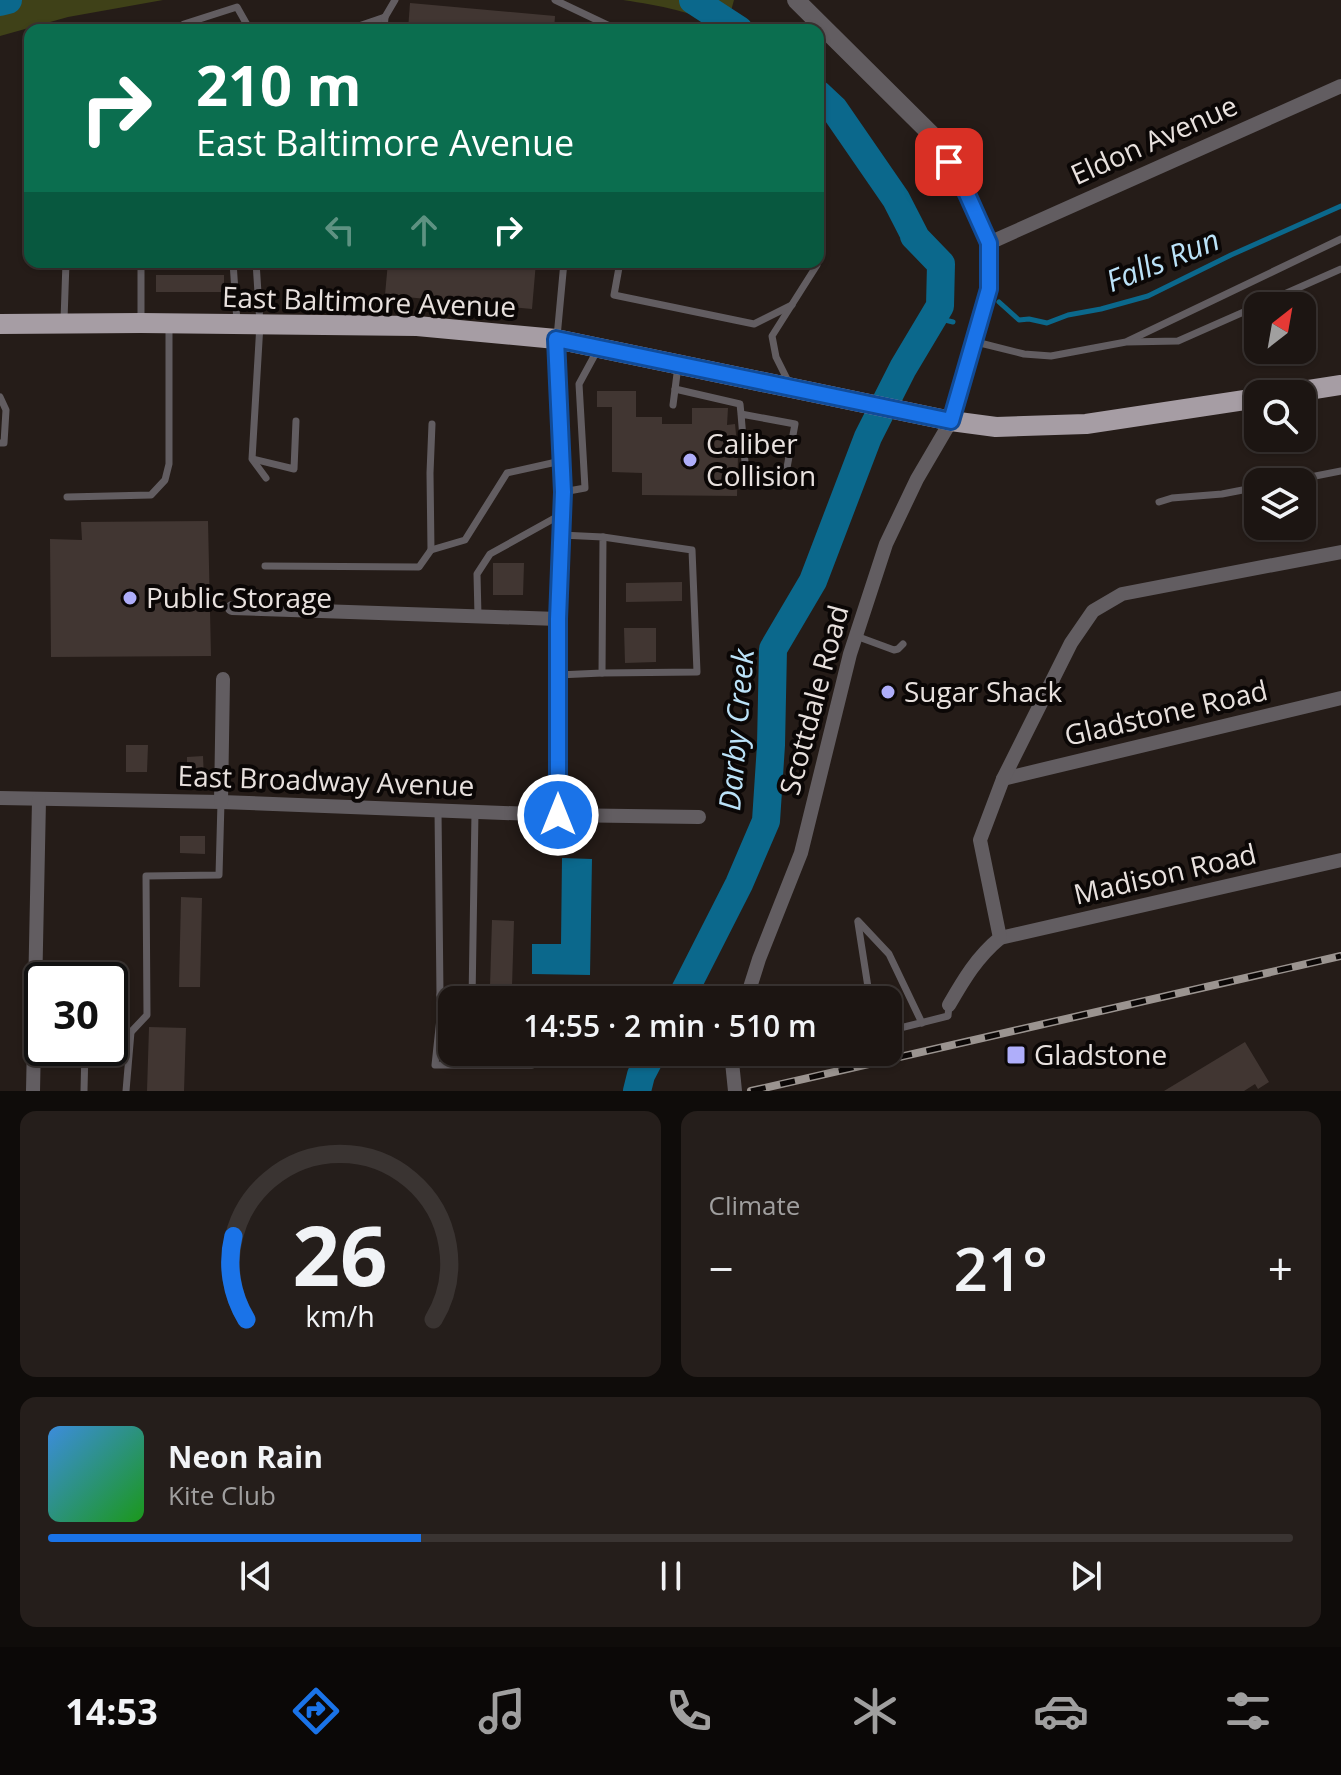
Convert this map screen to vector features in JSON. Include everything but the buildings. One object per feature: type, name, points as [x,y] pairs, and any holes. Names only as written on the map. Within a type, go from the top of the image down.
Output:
[{"type":"main road","name":"East Baltimore Avenue","points":[[0,324],[417,326],[556,339],[951,421],[996,427],[1086,424],[1244,400]]},
{"type":"main road","points":[[1316,389],[1341,385]]},
{"type":"street","points":[[796,0],[820,24]]},
{"type":"street","points":[[824,28],[936,139],[963,185],[989,243],[989,289],[951,421]]},
{"type":"street","name":"Eldon Avenue","points":[[989,243],[1341,86]]},
{"type":"street","points":[[556,339],[563,492],[558,619],[558,815]]},
{"type":"street","name":"Scottdale Road","points":[[750,986],[801,853],[850,654],[886,544],[917,479],[951,421]]},
{"type":"street","points":[[949,1005],[983,952],[1000,938],[980,840],[1003,779],[1071,643],[1093,611],[1122,594],[1341,552]]},
{"type":"street","points":[[232,608],[558,619]]},
{"type":"street","points":[[221,802],[223,679]]},
{"type":"street","name":"Gladstone Road","points":[[1003,779],[1341,698]]},
{"type":"street","name":"East Broadway Avenue","points":[[0,798],[699,817]]},
{"type":"street","points":[[33,1091],[39,800]]},
{"type":"street","name":"Madison Road","points":[[1000,938],[1341,860]]},
{"type":"street","points":[[732,1066],[735,1091]]},
{"type":"lane","points":[[384,24],[395,0]]},
{"type":"lane","points":[[555,0],[600,24]]},
{"type":"lane","points":[[184,24],[237,7],[247,24]]},
{"type":"lane","points":[[365,24],[385,17]]},
{"type":"lane","points":[[1126,342],[1341,239]]},
{"type":"lane","points":[[64,323],[66,268]]},
{"type":"lane","points":[[141,268],[141,323]]},
{"type":"lane","points":[[233,268],[237,324]]},
{"type":"lane","points":[[256,268],[260,324],[252,459],[266,478]]},
{"type":"lane","points":[[556,339],[563,268]]},
{"type":"lane","points":[[619,268],[614,295],[754,324],[792,305]]},
{"type":"lane","points":[[791,387],[776,357],[772,336],[815,268]]},
{"type":"lane","points":[[974,342],[1024,354],[1051,356],[1126,342],[1178,341],[1341,269]]},
{"type":"lane","points":[[67,497],[151,495],[165,480],[169,464],[169,323]]},
{"type":"lane","points":[[563,492],[585,488],[579,384],[599,347]]},
{"type":"lane","points":[[673,405],[679,363]]},
{"type":"lane","points":[[675,389],[740,404],[747,486],[774,484],[786,473],[795,424],[741,414]]},
{"type":"lane","points":[[0,397],[6,410],[4,443],[0,443]]},
{"type":"lane","points":[[252,459],[294,469],[296,421]]},
{"type":"lane","points":[[265,566],[419,567],[431,550],[432,424]]},
{"type":"lane","points":[[431,550],[465,540],[507,473],[561,461]]},
{"type":"lane","points":[[1316,476],[1341,471]]},
{"type":"lane","points":[[1159,502],[1244,490]]},
{"type":"lane","points":[[478,616],[477,574],[490,554],[562,514]]},
{"type":"lane","points":[[558,675],[697,672],[692,550],[603,537],[561,535]]},
{"type":"lane","points":[[602,673],[603,537]]},
{"type":"lane","points":[[856,636],[894,650],[903,644]]},
{"type":"lane","points":[[126,1091],[131,1032],[147,1015],[146,876],[219,875],[221,802]]},
{"type":"lane","points":[[438,810],[440,986]]},
{"type":"lane","points":[[472,986],[475,812]]},
{"type":"lane","points":[[868,986],[858,921],[889,954],[922,1023]]},
{"type":"lane","points":[[902,1028],[948,1016],[949,1005]]},
{"type":"lane","points":[[438,1037],[435,1065],[438,1065]]},
{"type":"lane","points":[[84,1091],[85,1066]]},
{"type":"green space","points":[[0,0],[163,0],[43,24],[24,24],[24,29],[0,36]]},
{"type":"green space","points":[[623,0],[734,0],[727,24],[715,24],[663,7]]},
{"type":"water","points":[[562,858],[592,859],[590,975],[532,974],[532,944],[561,944]]},
{"type":"waterway","name":"Darby Creek","points":[[0,2],[8,0]]},
{"type":"waterway","name":"Darby Creek","points":[[693,0],[730,24]]},
{"type":"waterway","name":"Darby Creek","points":[[687,986],[739,884],[766,821],[773,649],[813,581],[868,437],[903,368],[940,306],[941,264],[914,236],[916,238],[896,199],[834,109],[824,100]]},
{"type":"waterway","name":"Falls Run","points":[[999,302],[1019,320],[1047,323],[1148,296],[1341,206]]},
{"type":"waterway","points":[[933,317],[953,322]]},
{"type":"waterway","name":"Darby Creek","points":[[637,1091],[646,1066]]},
{"type":"railway","points":[[751,1091],[1341,956]]},
{"type":"place","name":"Caliber Collision","points":[[690,460]]},
{"type":"place","name":"Public Storage","points":[[130,598]]},
{"type":"place","name":"Sugar Shack","points":[[888,692]]},
{"type":"place","name":"Gladstone","points":[[1016,1055]]},
{"type":"route","points":[[558,815],[558,619],[563,492],[556,339],[951,421],[989,289],[989,243],[949,162]]}]
